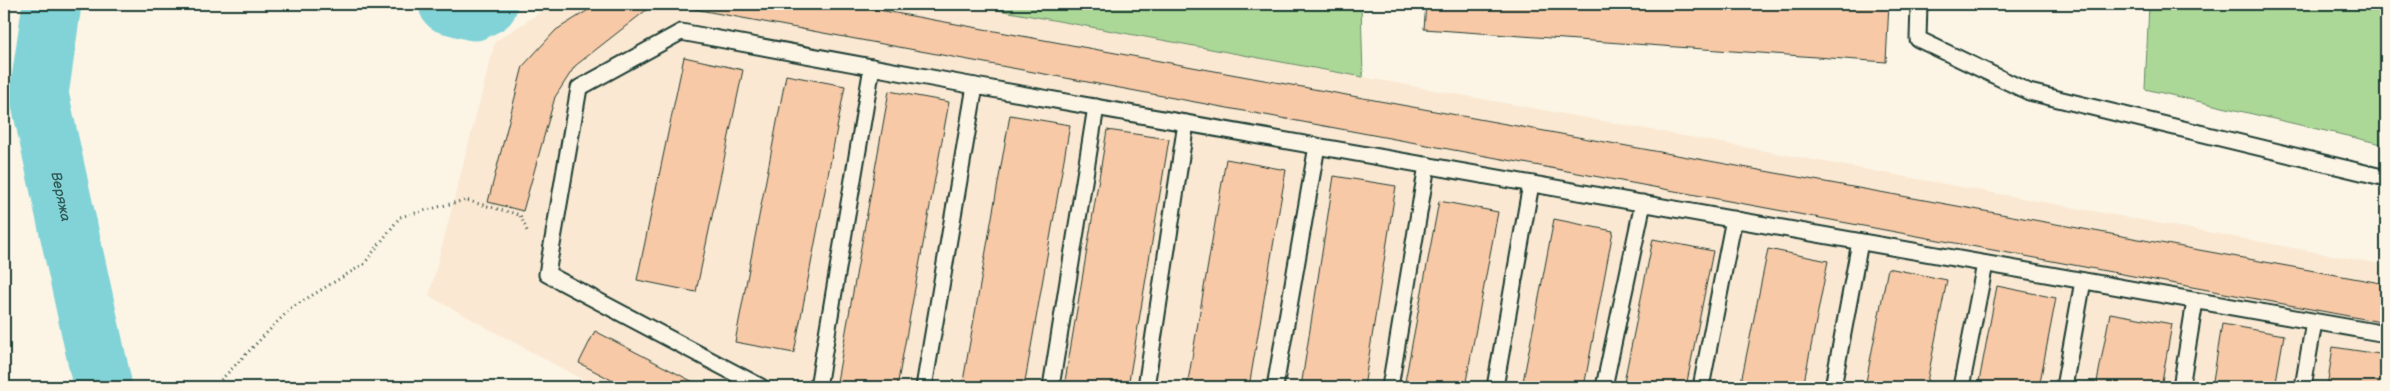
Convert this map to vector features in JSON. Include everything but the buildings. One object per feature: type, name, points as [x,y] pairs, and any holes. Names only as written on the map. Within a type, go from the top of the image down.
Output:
[{"type":"lane","points":[[1919,4],[1918,39],[2029,92],[2386,178]]},
{"type":"lane","points":[[761,387],[547,274],[579,88],[681,32],[974,86],[2386,334]]},
{"type":"lane","points":[[818,387],[872,67]]},
{"type":"lane","points":[[924,387],[974,86]]},
{"type":"lane","points":[[1051,387],[1096,107]]},
{"type":"lane","points":[[1146,387],[1186,123]]},
{"type":"lane","points":[[1275,387],[1317,146]]},
{"type":"lane","points":[[1390,387],[1427,165]]},
{"type":"lane","points":[[1494,387],[1531,184]]},
{"type":"lane","points":[[1604,387],[1643,203]]},
{"type":"lane","points":[[1701,387],[1734,219]]},
{"type":"lane","points":[[1833,387],[1860,242]]},
{"type":"lane","points":[[1961,387],[1985,264]]},
{"type":"lane","points":[[2064,387],[2083,281]]},
{"type":"lane","points":[[2180,387],[2195,301]]},
{"type":"lane","points":[[2303,387],[2314,322]]},
{"type":"path","points":[[214,387],[291,308],[364,264],[400,217],[465,200],[520,215],[547,274]]},
{"type":"shaded area","points":[[553,4],[966,4],[2386,265],[2386,387],[596,387],[429,296],[495,42]]},
{"type":"green space","points":[[966,4],[1361,4],[1363,77]]},
{"type":"green space","points":[[2149,4],[2386,4],[2386,145],[2145,89]]},
{"type":"waterway","name":"Веряжа","points":[[52,4],[39,94],[102,383],[100,387]]},
{"type":"waterway","name":"Веряжа","points":[[448,4],[474,11],[488,4]]}]
